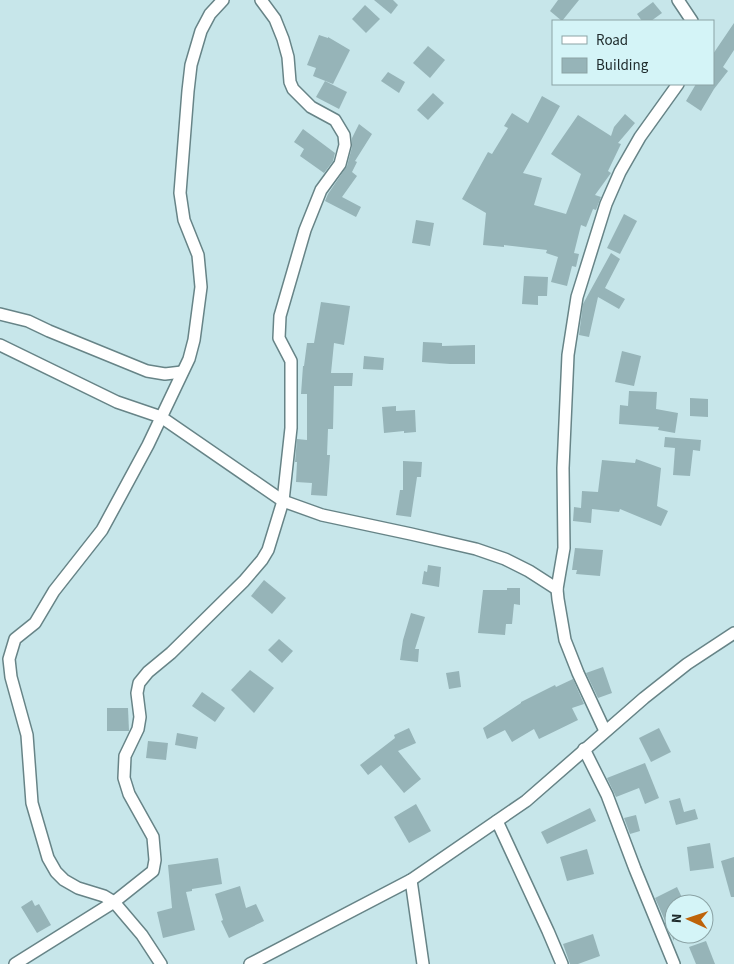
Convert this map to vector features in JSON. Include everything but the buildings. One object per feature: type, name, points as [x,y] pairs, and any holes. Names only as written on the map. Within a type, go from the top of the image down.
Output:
[{"type":"street","points":[[161,964],[142,935],[114,902],[104,896],[78,888],[64,880],[56,872],[48,858],[32,802],[27,735],[11,677],[9,659],[15,639],[36,623],[54,592],[102,530],[161,417],[192,349],[201,287],[198,255],[184,220],[180,194],[188,91],[191,65],[201,31],[210,14],[223,0]]},
{"type":"street","points":[[15,964],[114,902],[154,870],[153,836],[129,794],[124,778],[125,756],[138,729],[140,717],[137,693],[139,683],[148,672],[171,653],[244,581],[258,565],[268,550],[283,501],[291,428],[291,361],[280,341],[280,316],[305,230],[322,190],[340,164],[345,145],[344,135],[335,120],[311,107],[293,89],[290,82],[288,57],[283,39],[275,19],[261,0]]},
{"type":"street","points":[[678,0],[691,20]]},
{"type":"street","points":[[605,731],[565,640],[557,589],[564,548],[563,468],[568,355],[577,297],[606,204],[620,172],[640,137],[677,85]]},
{"type":"street","points":[[0,314],[28,321],[147,371],[166,374],[182,372]]},
{"type":"street","points":[[0,345],[117,402],[161,417],[283,501],[322,515],[484,552],[505,559],[529,571],[557,589]]},
{"type":"street","points":[[250,964],[411,880],[526,801],[605,731],[687,664],[734,633]]},
{"type":"street","points":[[584,749],[607,795],[674,964]]},
{"type":"street","points":[[497,820],[562,964]]},
{"type":"street","points":[[411,880],[423,964]]}]
